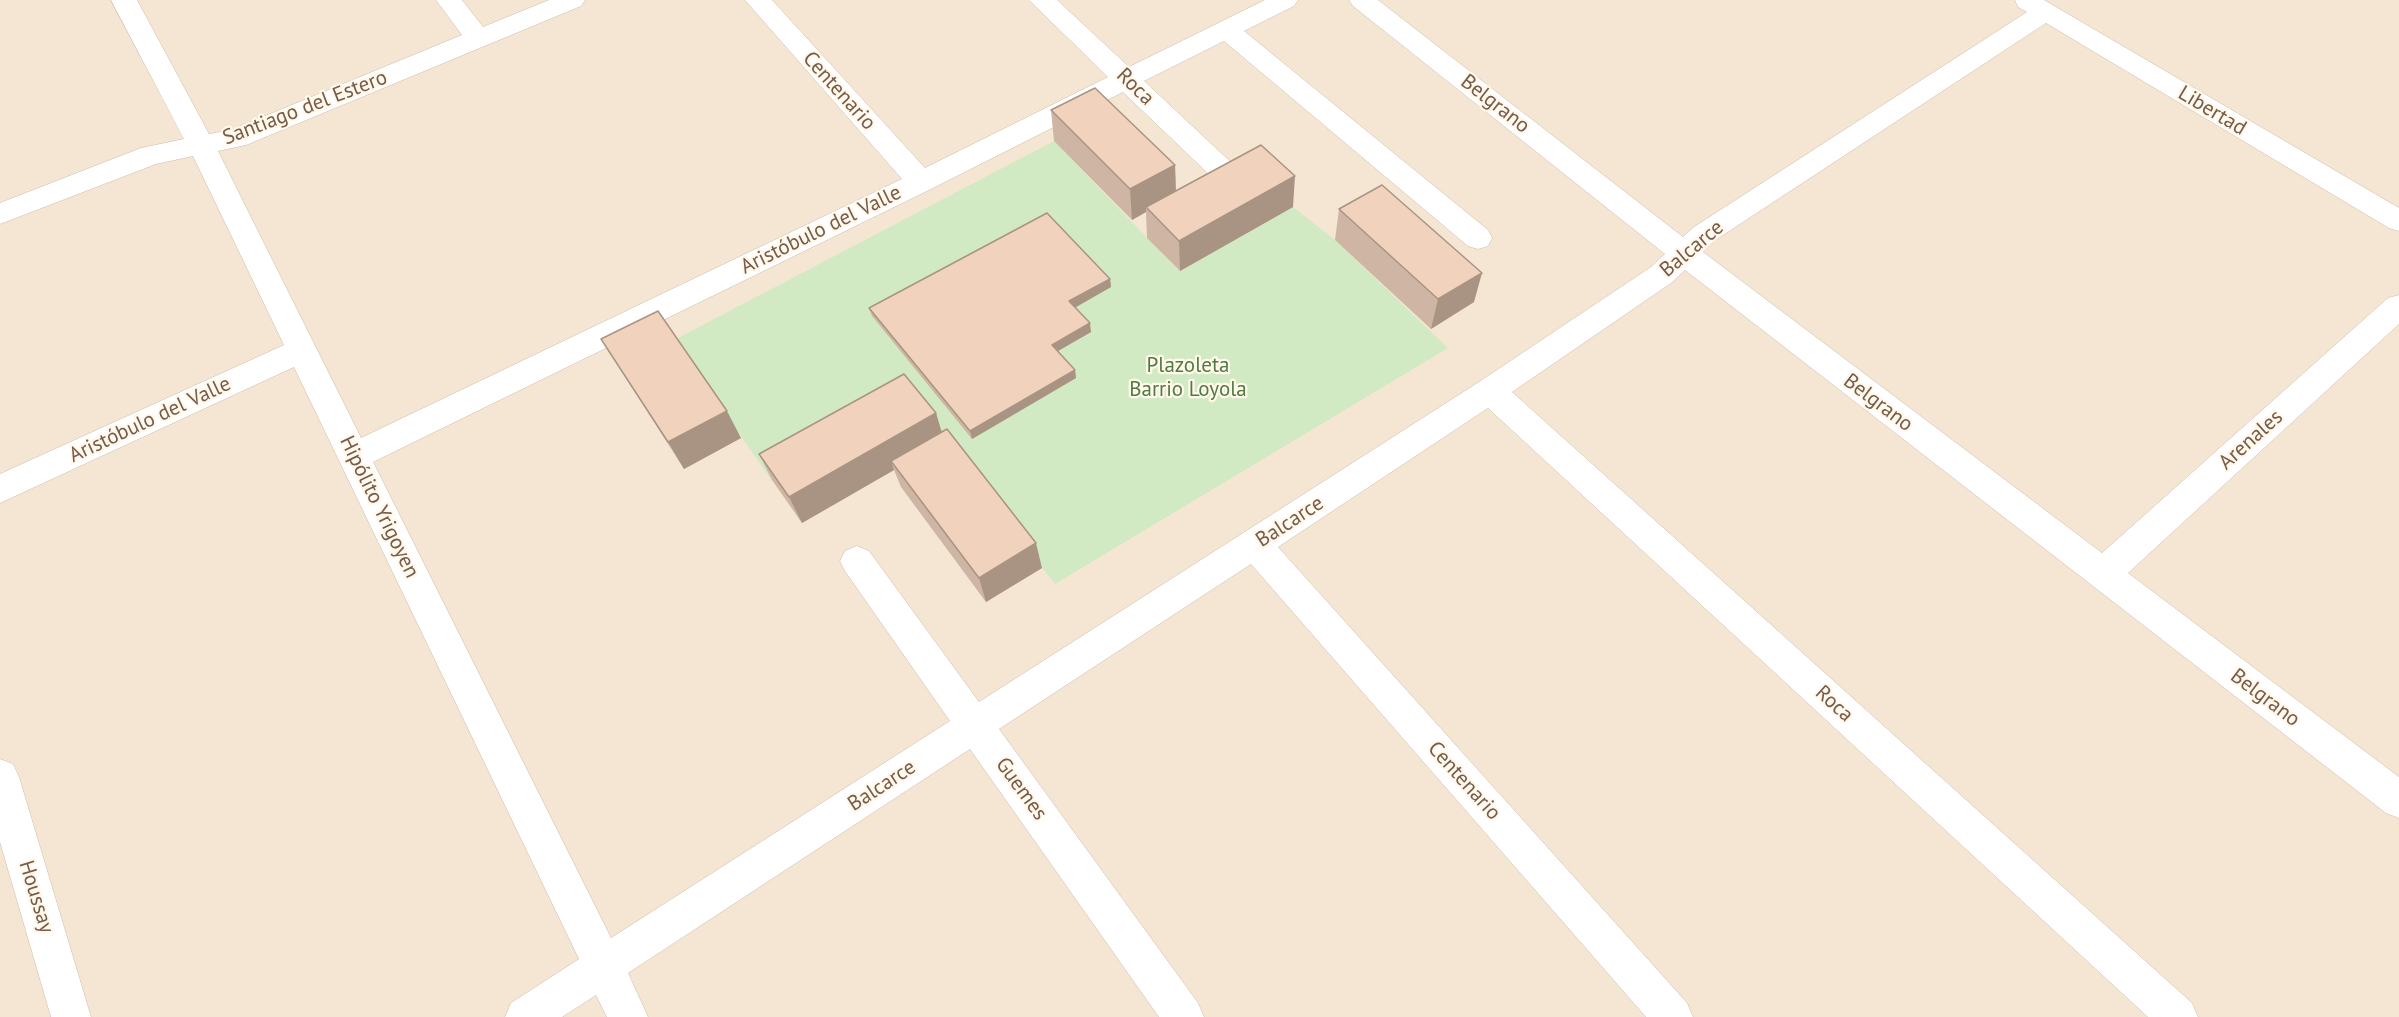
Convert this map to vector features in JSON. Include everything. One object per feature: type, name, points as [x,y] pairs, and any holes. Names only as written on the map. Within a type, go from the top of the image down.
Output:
[{"type":"street","name":"Hipólito Yrigoyen","points":[[124,0],[202,146],[300,351],[354,456],[628,1017]]},
{"type":"street","points":[[449,0],[478,38]]},
{"type":"street","name":"Santiago del Estero","points":[[0,214],[151,155],[236,138],[572,0]]},
{"type":"street","name":"Centenario","points":[[758,0],[921,182]]},
{"type":"street","name":"Roca","points":[[1042,0],[1227,175]]},
{"type":"street","name":"Aristóbulo del Valle","points":[[354,456],[921,182],[1285,0]]},
{"type":"street","name":"Belgrano","points":[[1362,0],[1685,254],[2399,800]]},
{"type":"street","name":"Balcarce","points":[[525,1017],[603,964],[976,726],[1490,391],[1661,275],[1704,234],[2035,6]]},
{"type":"street","name":"Libertad","points":[[2035,6],[2398,220]]},
{"type":"street","points":[[1226,29],[1478,238]]},
{"type":"street","name":"Arenales","points":[[2103,574],[2399,306]]},
{"type":"street","name":"Aristóbulo del Valle","points":[[0,489],[300,351]]},
{"type":"street","name":"Roca","points":[[1490,391],[2178,1017]]},
{"type":"street","name":"Centenario","points":[[1255,545],[1673,1017]]},
{"type":"street","name":"Guemes","points":[[858,561],[1184,1017]]},
{"type":"street","name":"Houssay","points":[[0,777],[72,1017]]},
{"type":"shaded area","points":[[0,0],[2399,0],[2399,1017],[0,1017]]},
{"type":"green space","name":"Plazoleta Barrio Loyola","points":[[1054,141],[1179,271],[1293,207],[1335,240],[1448,348],[1055,584],[913,402],[772,481],[674,340]]},
{"type":"building","points":[[1095,88],[1175,165],[1130,189],[1051,110]]},
{"type":"building","points":[[1261,145],[1295,176],[1179,241],[1146,207]]},
{"type":"building","points":[[1382,185],[1482,273],[1438,299],[1339,209]]},
{"type":"building","points":[[1047,213],[1110,279],[1069,301],[1090,323],[1052,345],[1075,370],[970,431],[869,308]]},
{"type":"building","points":[[658,311],[727,411],[668,442],[601,339]]},
{"type":"building","points":[[904,374],[936,413],[789,497],[759,454]]},
{"type":"building","points":[[947,429],[1036,543],[979,578],[891,461]]}]
